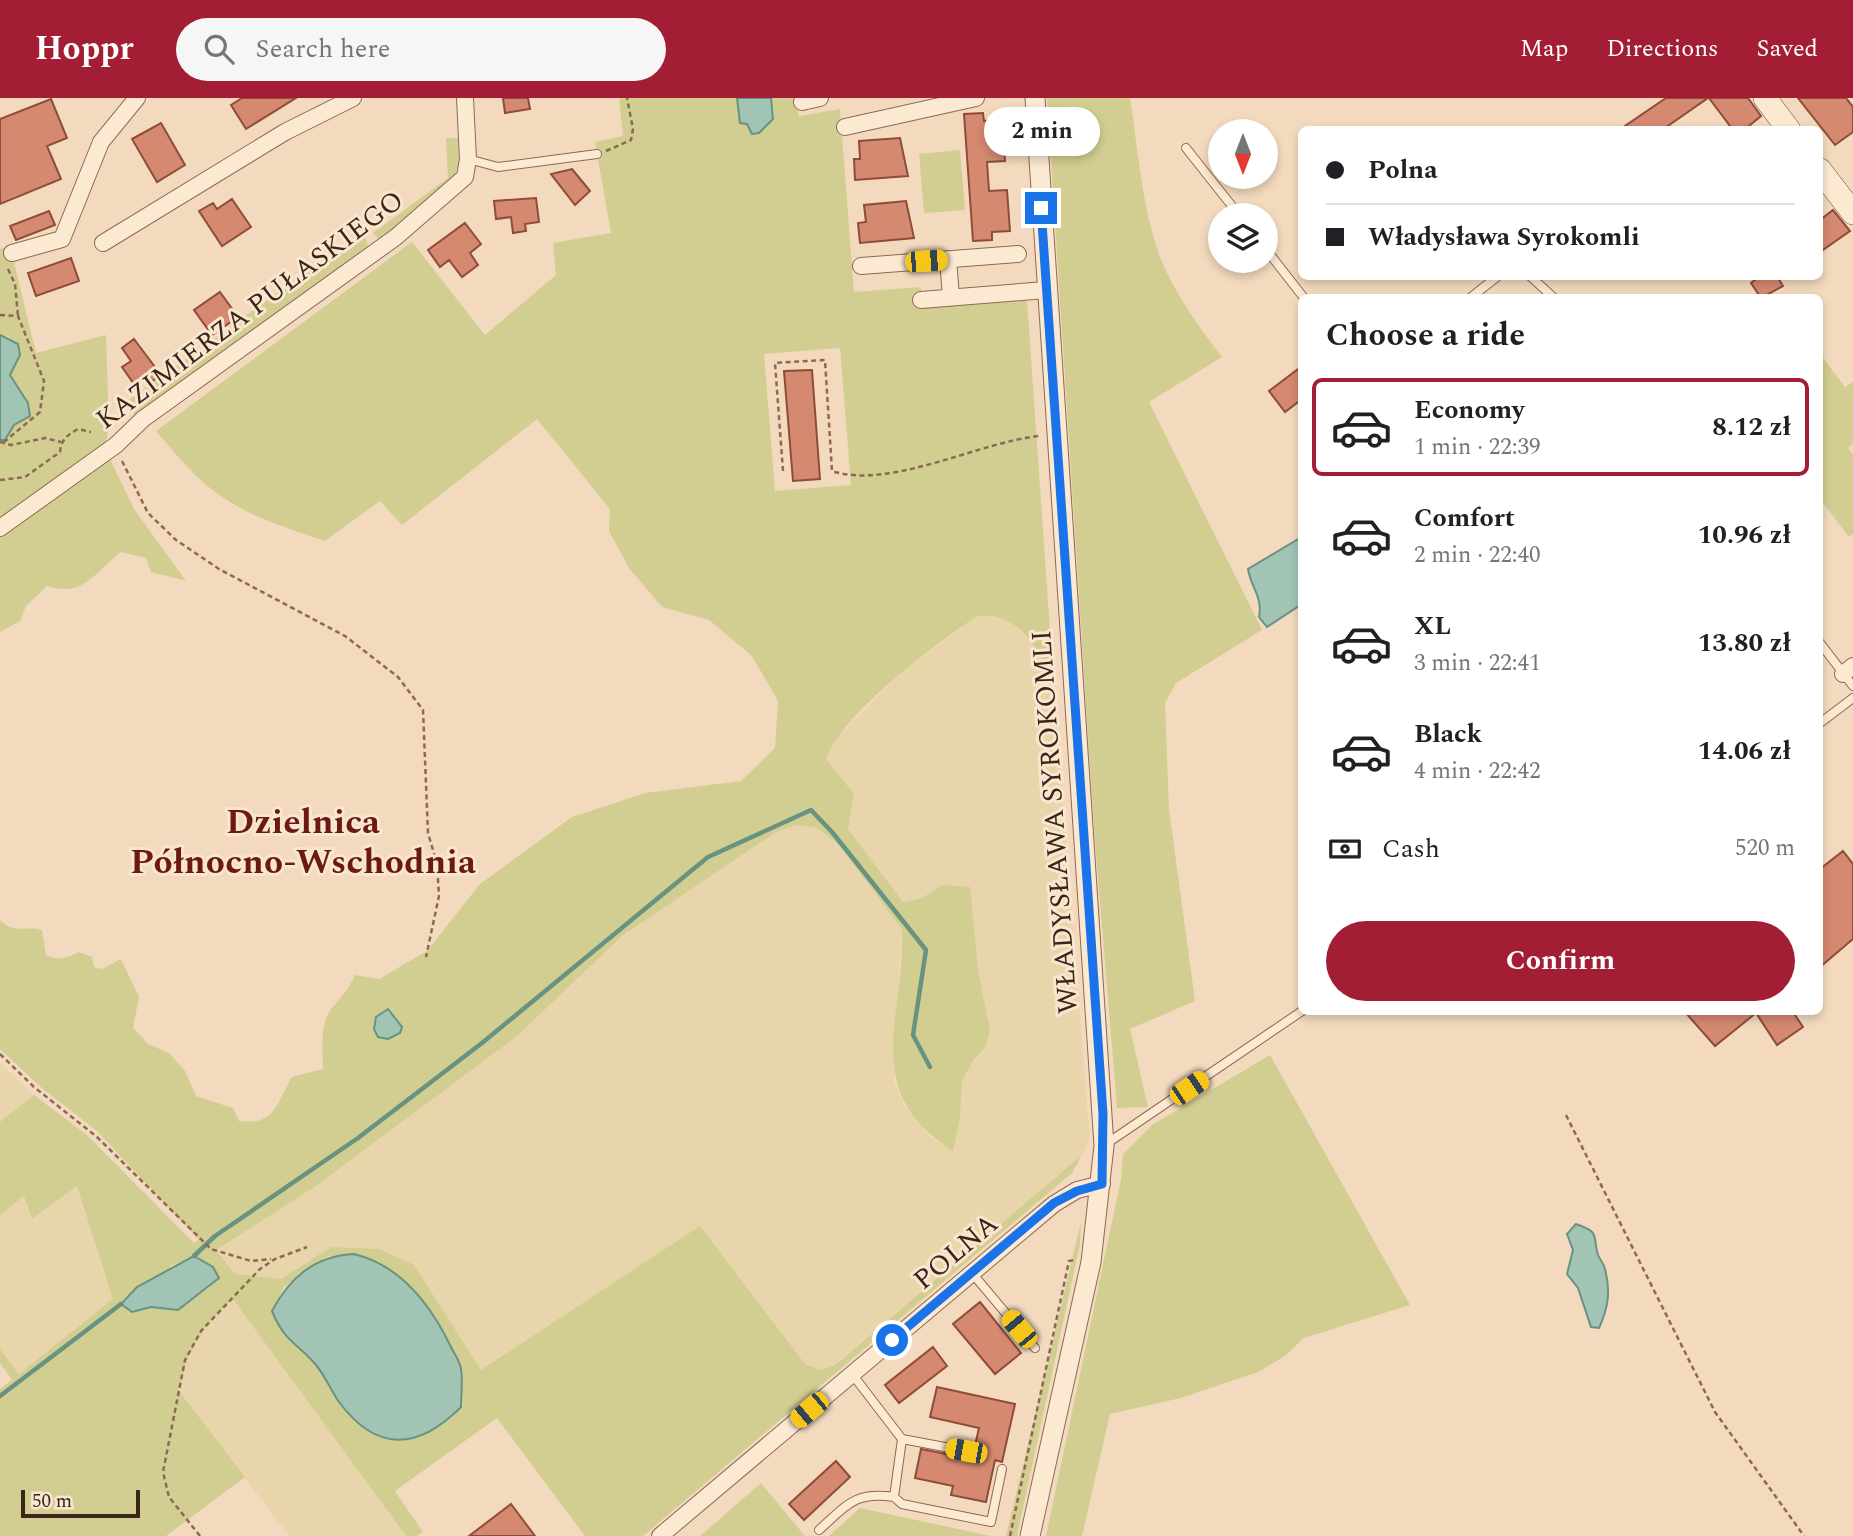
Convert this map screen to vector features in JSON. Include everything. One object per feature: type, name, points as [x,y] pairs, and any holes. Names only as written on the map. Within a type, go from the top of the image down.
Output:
[{"type":"main road","points":[[1765,98],[1786,126]]},
{"type":"main road","points":[[1823,174],[1853,213]]},
{"type":"street","points":[[7,257],[61,239],[101,142],[137,98]]},
{"type":"street","points":[[103,243],[285,132],[353,98]]},
{"type":"street","points":[[465,98],[468,159]]},
{"type":"street","points":[[802,102],[820,98]]},
{"type":"street","points":[[845,127],[939,102],[976,98]]},
{"type":"street","name":"WŁADYSŁAWA SYROKOMLI","points":[[1030,1536],[1091,1262],[1102,1184],[1104,1146],[1035,98]]},
{"type":"street","name":"KAZIMIERZA PUŁASKIEGO","points":[[0,528],[116,445],[143,419],[396,237],[465,177],[468,159]]},
{"type":"street","points":[[861,266],[1017,254]]},
{"type":"street","points":[[947,259],[951,298]]},
{"type":"street","points":[[921,300],[1046,290]]},
{"type":"street","name":"POLNA","points":[[660,1536],[1054,1203],[1077,1191],[1102,1184]]},
{"type":"lane","points":[[1186,148],[1230,203]]},
{"type":"lane","points":[[468,159],[498,167],[597,154]]},
{"type":"lane","points":[[1278,265],[1301,294]]},
{"type":"lane","points":[[1474,294],[1493,280]]},
{"type":"lane","points":[[1534,280],[1550,294]]},
{"type":"lane","points":[[1823,646],[1850,676]]},
{"type":"lane","points":[[1823,721],[1853,698]]},
{"type":"lane","points":[[1104,1146],[1298,1015]]},
{"type":"lane","points":[[972,1273],[1035,1348]]},
{"type":"lane","points":[[852,1374],[902,1439],[966,1451]]},
{"type":"lane","points":[[894,1497],[902,1439]]},
{"type":"lane","points":[[819,1530],[852,1500],[864,1495],[894,1497],[902,1504],[991,1522],[1002,1469]]},
{"type":"path","points":[[597,154],[620,148],[631,140],[634,129],[627,98]]},
{"type":"path","points":[[2,442],[35,418],[44,396],[44,381],[18,316],[15,284],[7,257]]},
{"type":"path","points":[[0,315],[18,316]]},
{"type":"path","points":[[783,471],[775,363],[825,359],[832,471],[850,477],[964,456],[1028,437],[1056,434]]},
{"type":"path","points":[[0,480],[25,477],[60,452],[61,442],[78,429],[91,432]]},
{"type":"path","points":[[2,442],[11,445],[45,438],[61,442]]},
{"type":"path","points":[[116,445],[126,473],[148,513],[176,540],[219,569],[345,636],[398,677],[423,710],[428,833],[437,864],[439,896],[426,957]]},
{"type":"path","points":[[0,1054],[34,1087],[97,1137],[211,1249],[251,1261],[275,1259]]},
{"type":"path","points":[[1566,1115],[1715,1412],[1804,1536]]},
{"type":"path","points":[[200,1536],[169,1497],[163,1472],[185,1360],[201,1331],[260,1269],[275,1259],[307,1247]]},
{"type":"shaded area","points":[[619,98],[794,98],[799,116],[840,109],[854,292],[921,287],[922,308],[1027,300],[1054,688],[1043,661],[1016,626],[1004,619],[976,617],[915,662],[870,701],[851,721],[826,759],[854,794],[848,829],[903,902],[922,898],[943,885],[970,887],[978,970],[990,1031],[985,1048],[974,1059],[962,1081],[960,1118],[953,1151],[924,1128],[905,1104],[896,1078],[894,1023],[902,929],[837,843],[817,828],[797,825],[776,832],[622,936],[516,1037],[316,1186],[216,1250],[235,1274],[281,1279],[331,1247],[379,1249],[414,1265],[481,1370],[700,1226],[805,1364],[821,1370],[835,1365],[1082,1155],[1072,1173],[643,1536],[585,1536],[497,1418],[395,1491],[423,1532],[417,1536],[406,1536],[233,1299],[213,1319],[198,1340],[187,1363],[179,1391],[245,1477],[166,1536],[0,1536],[0,1389],[12,1380],[0,1363],[0,1349],[19,1374],[113,1299],[77,1186],[32,1219],[24,1196],[0,1215],[0,1122],[34,1095],[87,1135],[194,1243],[199,1240],[97,1131],[43,1089],[0,1049],[0,920],[10,927],[42,930],[46,955],[51,957],[63,958],[79,952],[92,957],[94,967],[102,969],[121,959],[139,997],[133,1028],[148,1044],[169,1053],[185,1071],[196,1096],[233,1108],[239,1121],[251,1122],[260,1120],[273,1111],[292,1077],[323,1069],[325,1021],[355,975],[379,979],[427,951],[480,884],[572,817],[645,793],[741,781],[775,748],[778,701],[752,656],[709,620],[662,607],[629,568],[609,531],[610,509],[537,419],[402,525],[380,501],[325,541],[258,517],[233,504],[194,474],[156,431],[412,242],[485,335],[556,275],[553,243],[611,233],[595,142],[623,136]],"holes":[[[840,348],[851,485],[775,491],[764,354]],[[194,1256],[200,1261],[210,1287],[178,1310],[151,1307],[171,1266]],[[329,1256],[418,1295],[445,1336],[461,1368],[401,1441],[382,1435],[367,1428],[349,1412],[316,1365],[282,1330],[272,1312],[284,1287]]]},
{"type":"shaded area","points":[[737,98],[771,98],[773,119],[759,133],[752,134],[747,124],[740,123]]},
{"type":"shaded area","points":[[1047,98],[1130,98],[1145,198],[1160,257],[1180,297],[1222,357],[1149,402],[1262,630],[1176,683],[1165,703],[1169,809],[1195,1001],[1130,1029],[1148,1107],[1117,1108],[1094,829]]},
{"type":"shaded area","points":[[446,138],[458,138],[459,162],[453,181],[381,241],[373,233],[448,178]]},
{"type":"shaded area","points":[[960,150],[965,210],[924,213],[919,154]]},
{"type":"shaded area","points":[[365,236],[369,249],[137,417],[123,404],[344,245]]},
{"type":"shaded area","points":[[10,246],[36,353],[106,335],[109,427],[106,442],[84,462],[0,524],[0,440],[5,440],[28,403],[9,375],[20,355],[9,337],[0,335],[0,249]]},
{"type":"shaded area","points":[[0,335],[18,344],[20,355],[10,375],[28,403],[30,416],[14,425],[5,440],[0,440]]},
{"type":"shaded area","points":[[1823,358],[1845,387],[1853,382],[1853,444],[1848,448],[1853,454],[1853,534],[1849,537],[1823,503]]},
{"type":"shaded area","points":[[110,459],[134,509],[186,581],[151,572],[146,558],[121,552],[79,586],[59,589],[47,586],[26,606],[20,621],[0,632],[0,536]]},
{"type":"shaded area","points":[[1298,539],[1298,607],[1267,627],[1259,617],[1258,598],[1248,569]]},
{"type":"shaded area","points":[[989,613],[1009,621],[1030,641],[1048,666],[1054,688],[1090,1139],[1082,1155],[834,1365],[821,1370],[805,1364],[700,1227],[481,1371],[414,1265],[331,1247],[281,1279],[235,1274],[216,1249],[316,1186],[516,1037],[622,936],[751,846],[776,832],[797,825],[817,828],[837,843],[902,929],[893,1055],[894,1081],[905,1106],[932,1138],[952,1150],[960,1118],[962,1081],[974,1059],[985,1048],[990,1031],[978,970],[943,885],[922,898],[903,902],[848,829],[853,794],[826,759],[831,744],[900,673],[976,617]]},
{"type":"shaded area","points":[[388,1009],[402,1027],[400,1033],[388,1039],[378,1037],[374,1029],[376,1017]]},
{"type":"shaded area","points":[[1270,1055],[1410,1305],[1304,1338],[1285,1356],[1258,1372],[1181,1398],[1110,1414],[1082,1536],[1046,1536],[1121,1179],[1123,1154],[1152,1125]]},
{"type":"shaded area","points":[[0,1063],[34,1095],[0,1122]]},
{"type":"shaded area","points":[[77,1185],[113,1299],[19,1374],[0,1349],[0,1215],[24,1196],[32,1218]]},
{"type":"shaded area","points":[[1081,1222],[1080,1244],[1017,1536],[1006,1536]]},
{"type":"shaded area","points":[[1576,1224],[1592,1232],[1605,1269],[1608,1300],[1599,1328],[1591,1327],[1578,1288],[1567,1274],[1573,1250],[1567,1234]]},
{"type":"shaded area","points":[[354,1254],[386,1267],[412,1288],[433,1315],[460,1366],[461,1407],[429,1432],[414,1438],[398,1440],[383,1437],[353,1419],[316,1365],[282,1330],[272,1311],[287,1288],[305,1270],[327,1259]]},
{"type":"shaded area","points":[[194,1256],[213,1267],[219,1278],[178,1310],[151,1307],[132,1312],[121,1304],[137,1287]]},
{"type":"shaded area","points":[[234,1298],[406,1536],[289,1536],[179,1391],[185,1360],[201,1331]]},
{"type":"shaded area","points":[[761,1483],[805,1536],[700,1536]]},
{"type":"shaded area","points":[[860,1508],[991,1536],[829,1536]]},
{"type":"building","points":[[242,98],[296,98],[246,129],[231,105]]},
{"type":"building","points":[[503,98],[528,98],[530,109],[505,113]]},
{"type":"building","points":[[1666,98],[1708,98],[1668,126],[1625,126]]},
{"type":"building","points":[[1709,98],[1748,98],[1761,116],[1749,126],[1730,126]]},
{"type":"building","points":[[1798,98],[1846,98],[1853,107],[1853,132],[1835,145],[1823,126],[1820,126]]},
{"type":"building","points":[[51,99],[67,138],[47,146],[61,179],[0,204],[0,119]]},
{"type":"building","points":[[983,113],[984,121],[1002,119],[1005,161],[987,162],[989,191],[1007,190],[1010,231],[992,232],[992,240],[973,241],[964,114]]},
{"type":"building","points":[[161,123],[185,165],[157,182],[132,139]]},
{"type":"building","points":[[900,138],[908,176],[855,180],[854,159],[860,159],[859,141]]},
{"type":"building","points":[[572,169],[590,191],[575,205],[551,174]]},
{"type":"building","points":[[536,198],[539,222],[525,224],[526,231],[513,233],[511,217],[496,219],[494,201]]},
{"type":"building","points":[[232,199],[251,227],[222,246],[199,211],[213,203],[217,209]]},
{"type":"building","points":[[906,201],[914,238],[860,243],[858,223],[866,222],[864,205]]},
{"type":"building","points":[[1833,210],[1850,231],[1823,250],[1823,218]]},
{"type":"building","points":[[49,211],[55,225],[16,240],[10,226]]},
{"type":"building","points":[[465,223],[481,244],[470,253],[478,265],[462,277],[449,260],[440,267],[428,250]]},
{"type":"building","points":[[71,258],[79,281],[36,296],[28,273]]},
{"type":"building","points":[[1755,280],[1779,280],[1783,286],[1768,294],[1758,294],[1751,283]]},
{"type":"building","points":[[220,292],[238,317],[212,335],[194,310]]},
{"type":"building","points":[[134,339],[161,375],[148,384],[143,377],[134,384],[122,367],[131,361],[122,348]]},
{"type":"building","points":[[1298,369],[1298,402],[1285,412],[1269,391]]},
{"type":"building","points":[[812,370],[820,479],[793,481],[784,371]]},
{"type":"building","points":[[1843,851],[1853,864],[1853,939],[1823,964],[1823,867]]},
{"type":"building","points":[[1688,1015],[1754,1015],[1715,1046]]},
{"type":"building","points":[[1757,1015],[1795,1015],[1803,1027],[1777,1045]]},
{"type":"building","points":[[980,1302],[1021,1353],[995,1374],[953,1324]]},
{"type":"building","points":[[933,1347],[947,1366],[899,1403],[885,1385]]},
{"type":"building","points":[[937,1387],[1015,1404],[1002,1462],[995,1460],[986,1502],[951,1495],[953,1486],[915,1478],[921,1449],[972,1459],[979,1428],[930,1417]]},
{"type":"building","points":[[836,1461],[850,1477],[804,1520],[789,1504]]},
{"type":"building","points":[[511,1504],[535,1536],[469,1536]]},
{"type":"waterway","points":[[194,1256],[215,1236],[358,1138],[482,1043],[708,857],[811,810],[832,832],[926,950],[913,1035],[930,1067]]},
{"type":"waterway","points":[[0,1396],[121,1304]]},
{"type":"district","name":"Dzielnica Północno-Wschodnia","points":[[303,842]]},
{"type":"route","points":[[892,1340],[1054,1203],[1077,1191],[1102,1184],[1103,1114],[1041,208]]}]
